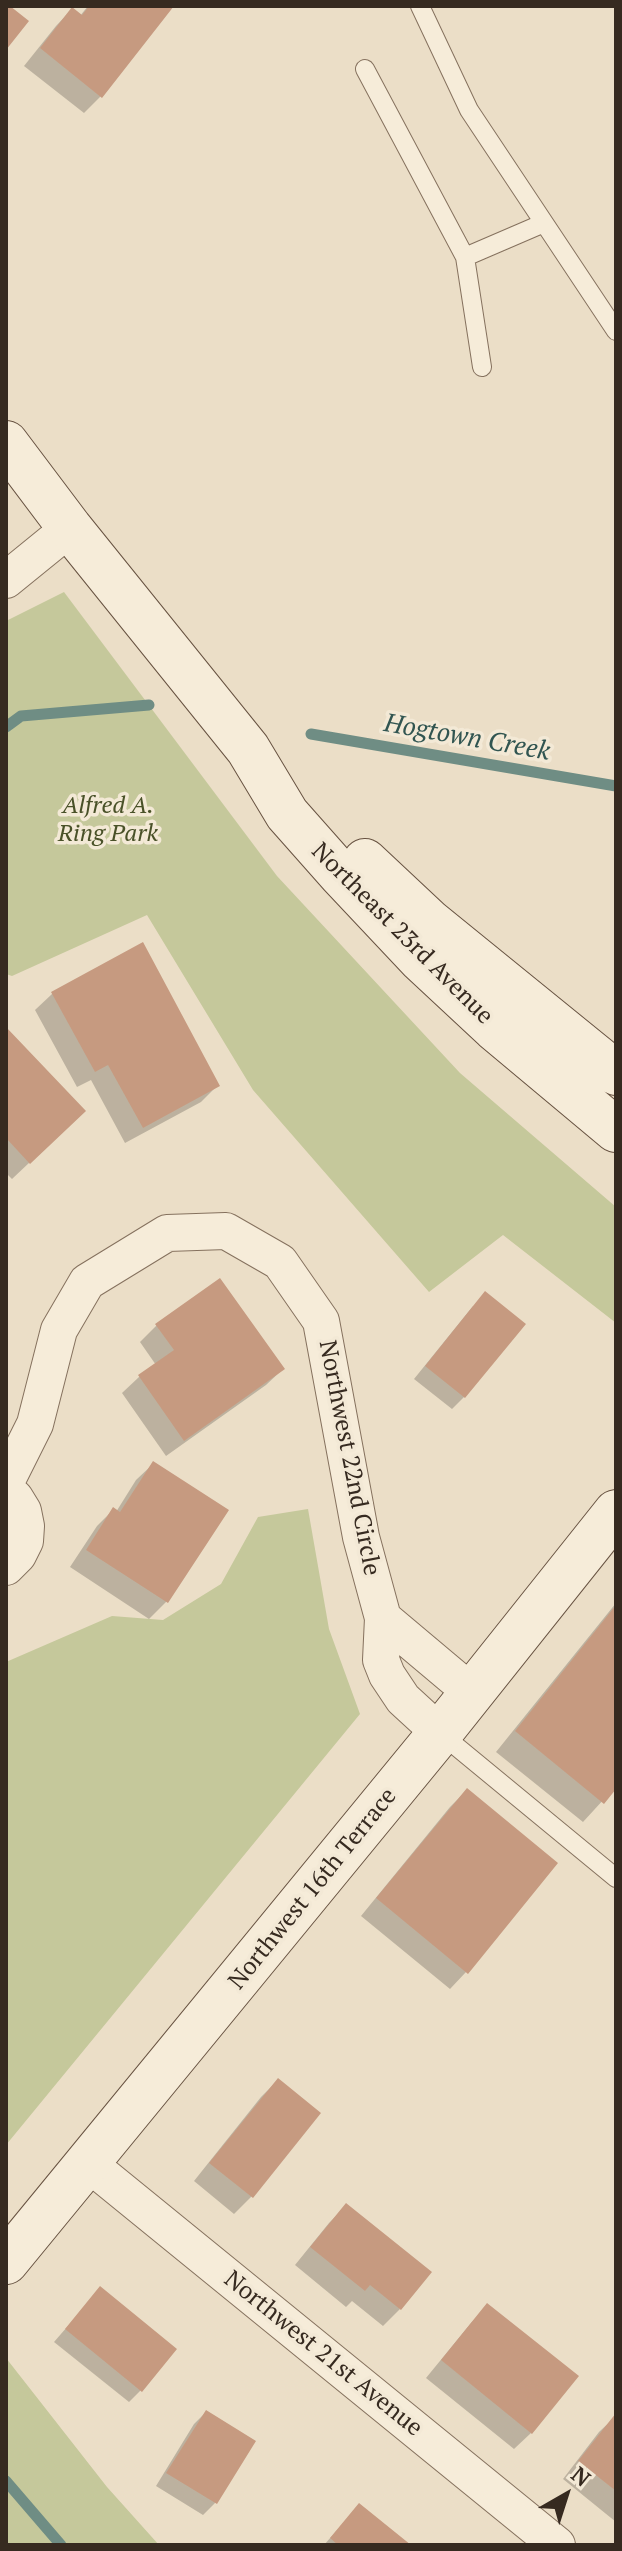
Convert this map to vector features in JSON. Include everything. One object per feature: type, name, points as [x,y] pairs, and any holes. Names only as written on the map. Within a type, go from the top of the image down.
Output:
[{"type":"street","name":"Northeast 23rd Avenue","points":[[6,443],[70,528],[248,749],[429,921],[616,1073]]},
{"type":"street","points":[[6,580],[70,528]]},
{"type":"street","name":"Northeast 23rd Avenue","points":[[248,749],[287,814],[421,960],[494,1028],[616,1130]]},
{"type":"street","name":"Northwest 22nd Circle","points":[[6,1482],[35,1424],[59,1330],[87,1282],[167,1233],[226,1231],[280,1262],[321,1321],[361,1537],[383,1618],[381,1660],[403,1699],[440,1733]]},
{"type":"street","points":[[6,1490],[23,1511],[26,1526],[25,1541],[18,1555],[6,1567]]},
{"type":"street","name":"Northwest 16th Terrace","points":[[6,2262],[440,1733],[616,1512]]},
{"type":"street","points":[[383,1618],[471,1692]]},
{"type":"street","name":"Northwest 21st Avenue","points":[[89,2164],[557,2545]]},
{"type":"lane","points":[[420,6],[469,110],[616,331]]},
{"type":"lane","points":[[365,69],[465,257],[482,367]]},
{"type":"lane","points":[[465,257],[544,223]]},
{"type":"lane","points":[[440,1733],[616,1878]]},
{"type":"green space","name":"Alfred A. Ring Park","points":[[64,592],[277,876],[460,1073],[616,1207],[616,1323],[503,1235],[429,1292],[253,1090],[147,915],[12,976],[6,974],[6,621]]},
{"type":"green space","points":[[308,1509],[329,1629],[360,1714],[6,2145],[6,1662],[112,1616],[163,1620],[221,1584],[258,1517]]},
{"type":"green space","points":[[6,2358],[107,2487],[159,2545],[6,2545]]},
{"type":"building","points":[[6,6],[29,21],[6,50]]},
{"type":"building","points":[[89,6],[174,6],[102,98],[40,48],[72,7],[82,15]]},
{"type":"building","points":[[143,942],[220,1086],[143,1128],[108,1065],[95,1072],[51,992]]},
{"type":"building","points":[[6,1027],[86,1111],[30,1164],[6,1138]]},
{"type":"building","points":[[220,1278],[285,1369],[184,1441],[138,1375],[174,1350],[155,1324]]},
{"type":"building","points":[[485,1291],[526,1324],[465,1398],[425,1366]]},
{"type":"building","points":[[153,1461],[229,1510],[168,1603],[86,1550],[113,1507],[120,1512]]},
{"type":"building","points":[[616,1605],[616,1789],[604,1804],[515,1731]]},
{"type":"building","points":[[467,1788],[558,1863],[468,1974],[376,1898]]},
{"type":"building","points":[[278,2078],[321,2113],[253,2198],[209,2163]]},
{"type":"building","points":[[346,2203],[432,2272],[401,2310],[370,2285],[365,2291],[310,2247]]},
{"type":"building","points":[[100,2286],[177,2349],[142,2392],[65,2329]]},
{"type":"building","points":[[487,2303],[579,2376],[532,2434],[441,2360]]},
{"type":"building","points":[[206,2410],[256,2441],[217,2504],[166,2473]]},
{"type":"building","points":[[616,2413],[616,2491],[578,2461]]},
{"type":"building","points":[[359,2503],[411,2545],[338,2545],[330,2538]]},
{"type":"waterway","name":"Hogtown Creek","points":[[6,727],[21,716],[149,705]]},
{"type":"waterway","name":"Hogtown Creek","points":[[311,734],[616,786]]},
{"type":"waterway","points":[[6,2481],[61,2545]]}]
